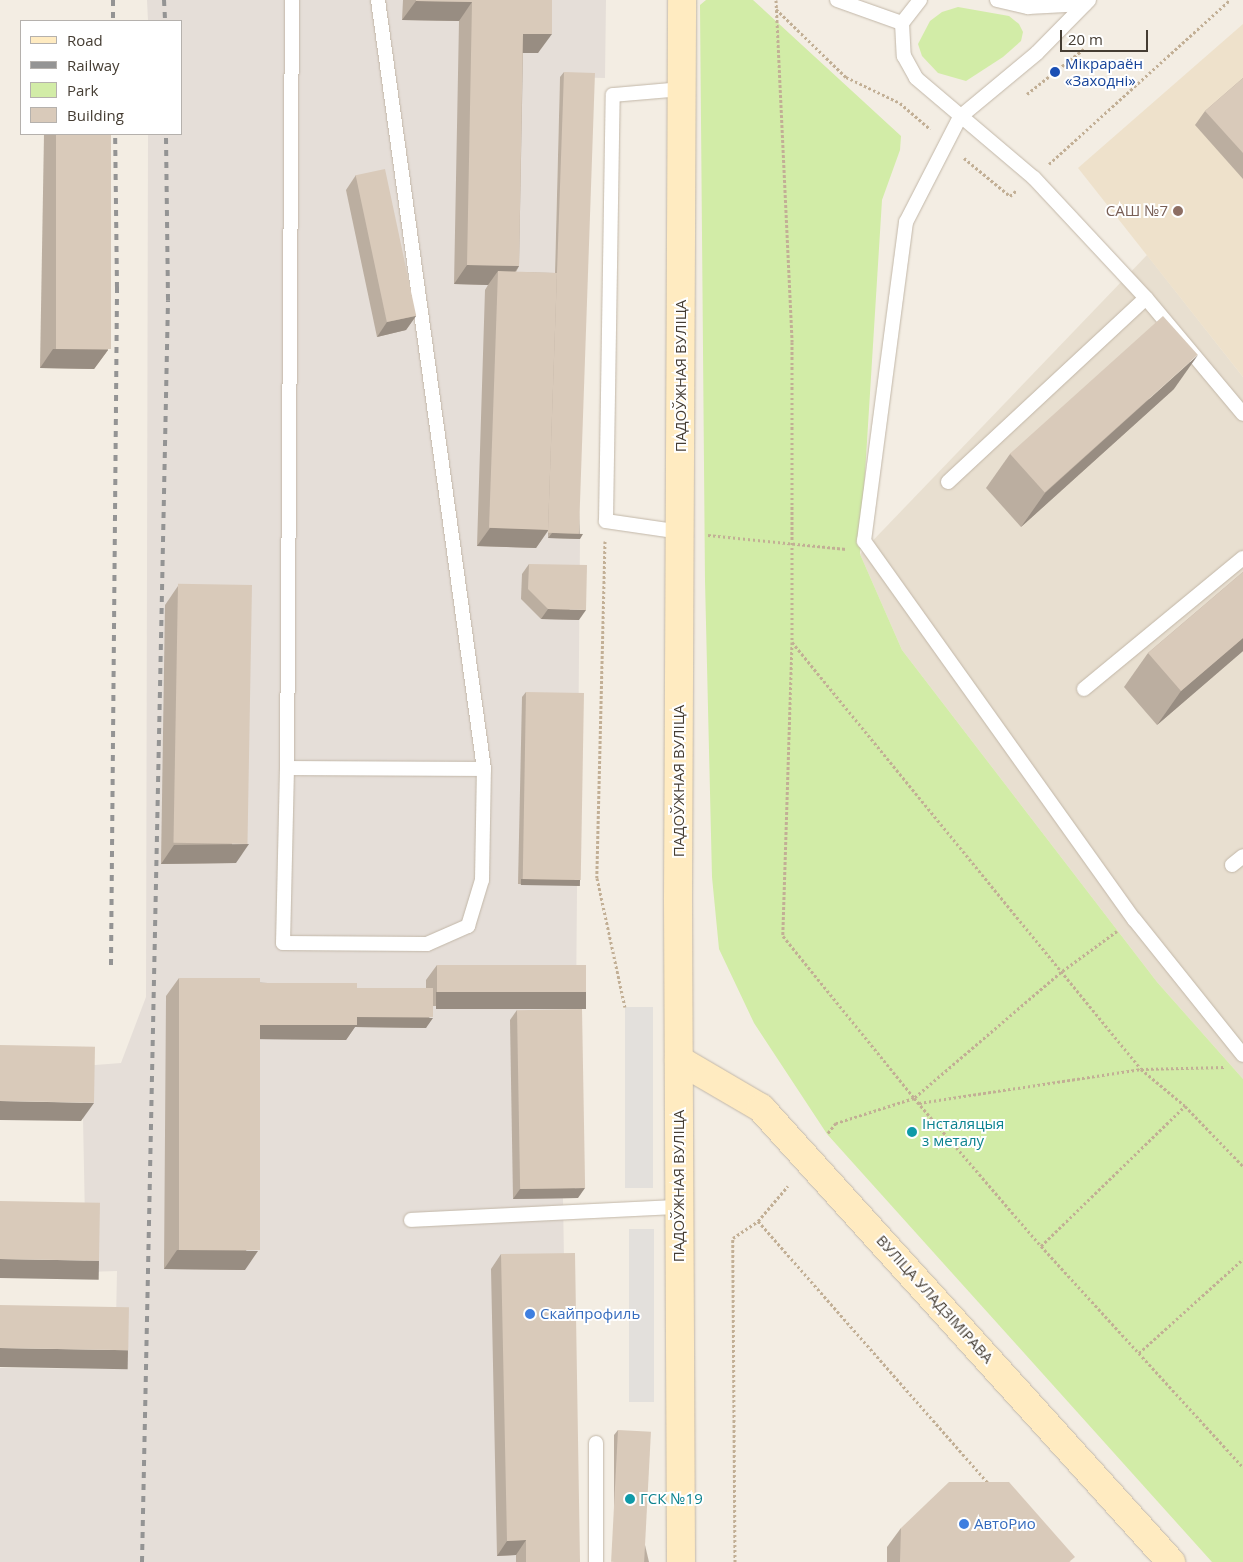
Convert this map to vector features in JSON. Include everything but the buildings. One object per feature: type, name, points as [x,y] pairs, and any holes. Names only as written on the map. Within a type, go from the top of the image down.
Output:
[{"type":"main road","name":"ПАДОЎЖНАЯ ВУЛІЦА","points":[[681,1562],[679,1060],[682,0]]},
{"type":"main road","name":"ВУЛІЦА УЛАДЗІМІРАВА","points":[[679,1060],[761,1108],[1172,1562]]},
{"type":"lane","points":[[292,0],[287,768],[283,943],[427,944],[468,926],[482,880],[484,770],[378,0]]},
{"type":"lane","points":[[837,0],[902,23]]},
{"type":"lane","points":[[920,0],[902,23],[904,56],[916,78],[1034,178],[1146,298],[1243,414]]},
{"type":"lane","points":[[997,0],[1028,7],[1087,2]]},
{"type":"lane","points":[[1087,2],[1037,53],[960,117],[906,222],[864,541],[1134,919],[1243,1056]]},
{"type":"lane","points":[[681,89],[613,95],[606,521],[681,532]]},
{"type":"lane","points":[[948,482],[1146,298]]},
{"type":"lane","points":[[1084,689],[1243,558]]},
{"type":"lane","points":[[287,768],[484,770]]},
{"type":"lane","points":[[1232,865],[1243,856]]},
{"type":"lane","points":[[411,1220],[679,1207]]},
{"type":"lane","points":[[596,1443],[596,1562]]},
{"type":"path","points":[[776,0],[792,342],[792,642],[783,936],[918,1103],[1041,1246],[1243,1467]]},
{"type":"path","points":[[1027,94],[1086,48]]},
{"type":"path","points":[[606,521],[597,878],[625,1008]]},
{"type":"path","points":[[681,532],[792,545],[871,551]]},
{"type":"path","points":[[792,642],[1141,1069],[1185,1106],[1243,1166]]},
{"type":"path","points":[[827,1134],[836,1123],[914,1098],[1061,972],[1134,919]]},
{"type":"path","points":[[918,1103],[1141,1069],[1234,1067]]},
{"type":"path","points":[[1041,1246],[1185,1106]]},
{"type":"path","points":[[735,1562],[733,1238],[758,1221],[788,1186]]},
{"type":"path","points":[[758,1221],[992,1488]]},
{"type":"path","points":[[1139,1353],[1243,1259]]},
{"type":"shaded area","points":[[147,0],[606,0],[605,78],[560,77],[548,537],[580,539],[576,1007],[563,1199],[569,1562],[0,1562],[0,1368],[115,1369],[117,1271],[86,1272],[82,1066],[121,1063],[146,997],[148,135],[182,135],[182,20],[148,20]]},
{"type":"shaded area","name":"САШ №7","points":[[1243,24],[1243,377],[1078,168]]},
{"type":"shaded area","points":[[1147,255],[1243,377],[1243,1079],[1157,982],[902,650],[860,554]]},
{"type":"shaded area","points":[[625,1007],[653,1007],[653,1188],[625,1188]]},
{"type":"shaded area","points":[[629,1229],[654,1229],[654,1402],[629,1402]]},
{"type":"green space","points":[[706,0],[753,0],[901,136],[900,150],[882,200],[860,554],[902,650],[1157,982],[1243,1079],[1243,1562],[1212,1562],[827,1134],[754,1023],[719,949],[712,877],[705,581],[700,5]]},
{"type":"green space","points":[[958,7],[1009,16],[1019,24],[1023,32],[1021,41],[1003,57],[966,81],[938,73],[922,56],[918,44],[930,21],[942,12]]},
{"type":"railway","points":[[113,0],[113,20]]},
{"type":"railway","points":[[164,0],[165,20]]},
{"type":"railway","points":[[111,965],[117,288],[115,135]]},
{"type":"railway","points":[[142,1562],[168,300],[166,135]]},
{"type":"place","name":"Мікрараён «Заходні»","points":[[1055,72]]},
{"type":"place","name":"САШ №7","points":[[1178,211]]},
{"type":"place","name":"Інсталяцыя з металу","points":[[912,1132]]},
{"type":"place","name":"Скайпрофиль","points":[[530,1314]]},
{"type":"place","name":"ГСК №19","points":[[630,1499]]},
{"type":"place","name":"АвтоРио","points":[[964,1524]]}]
